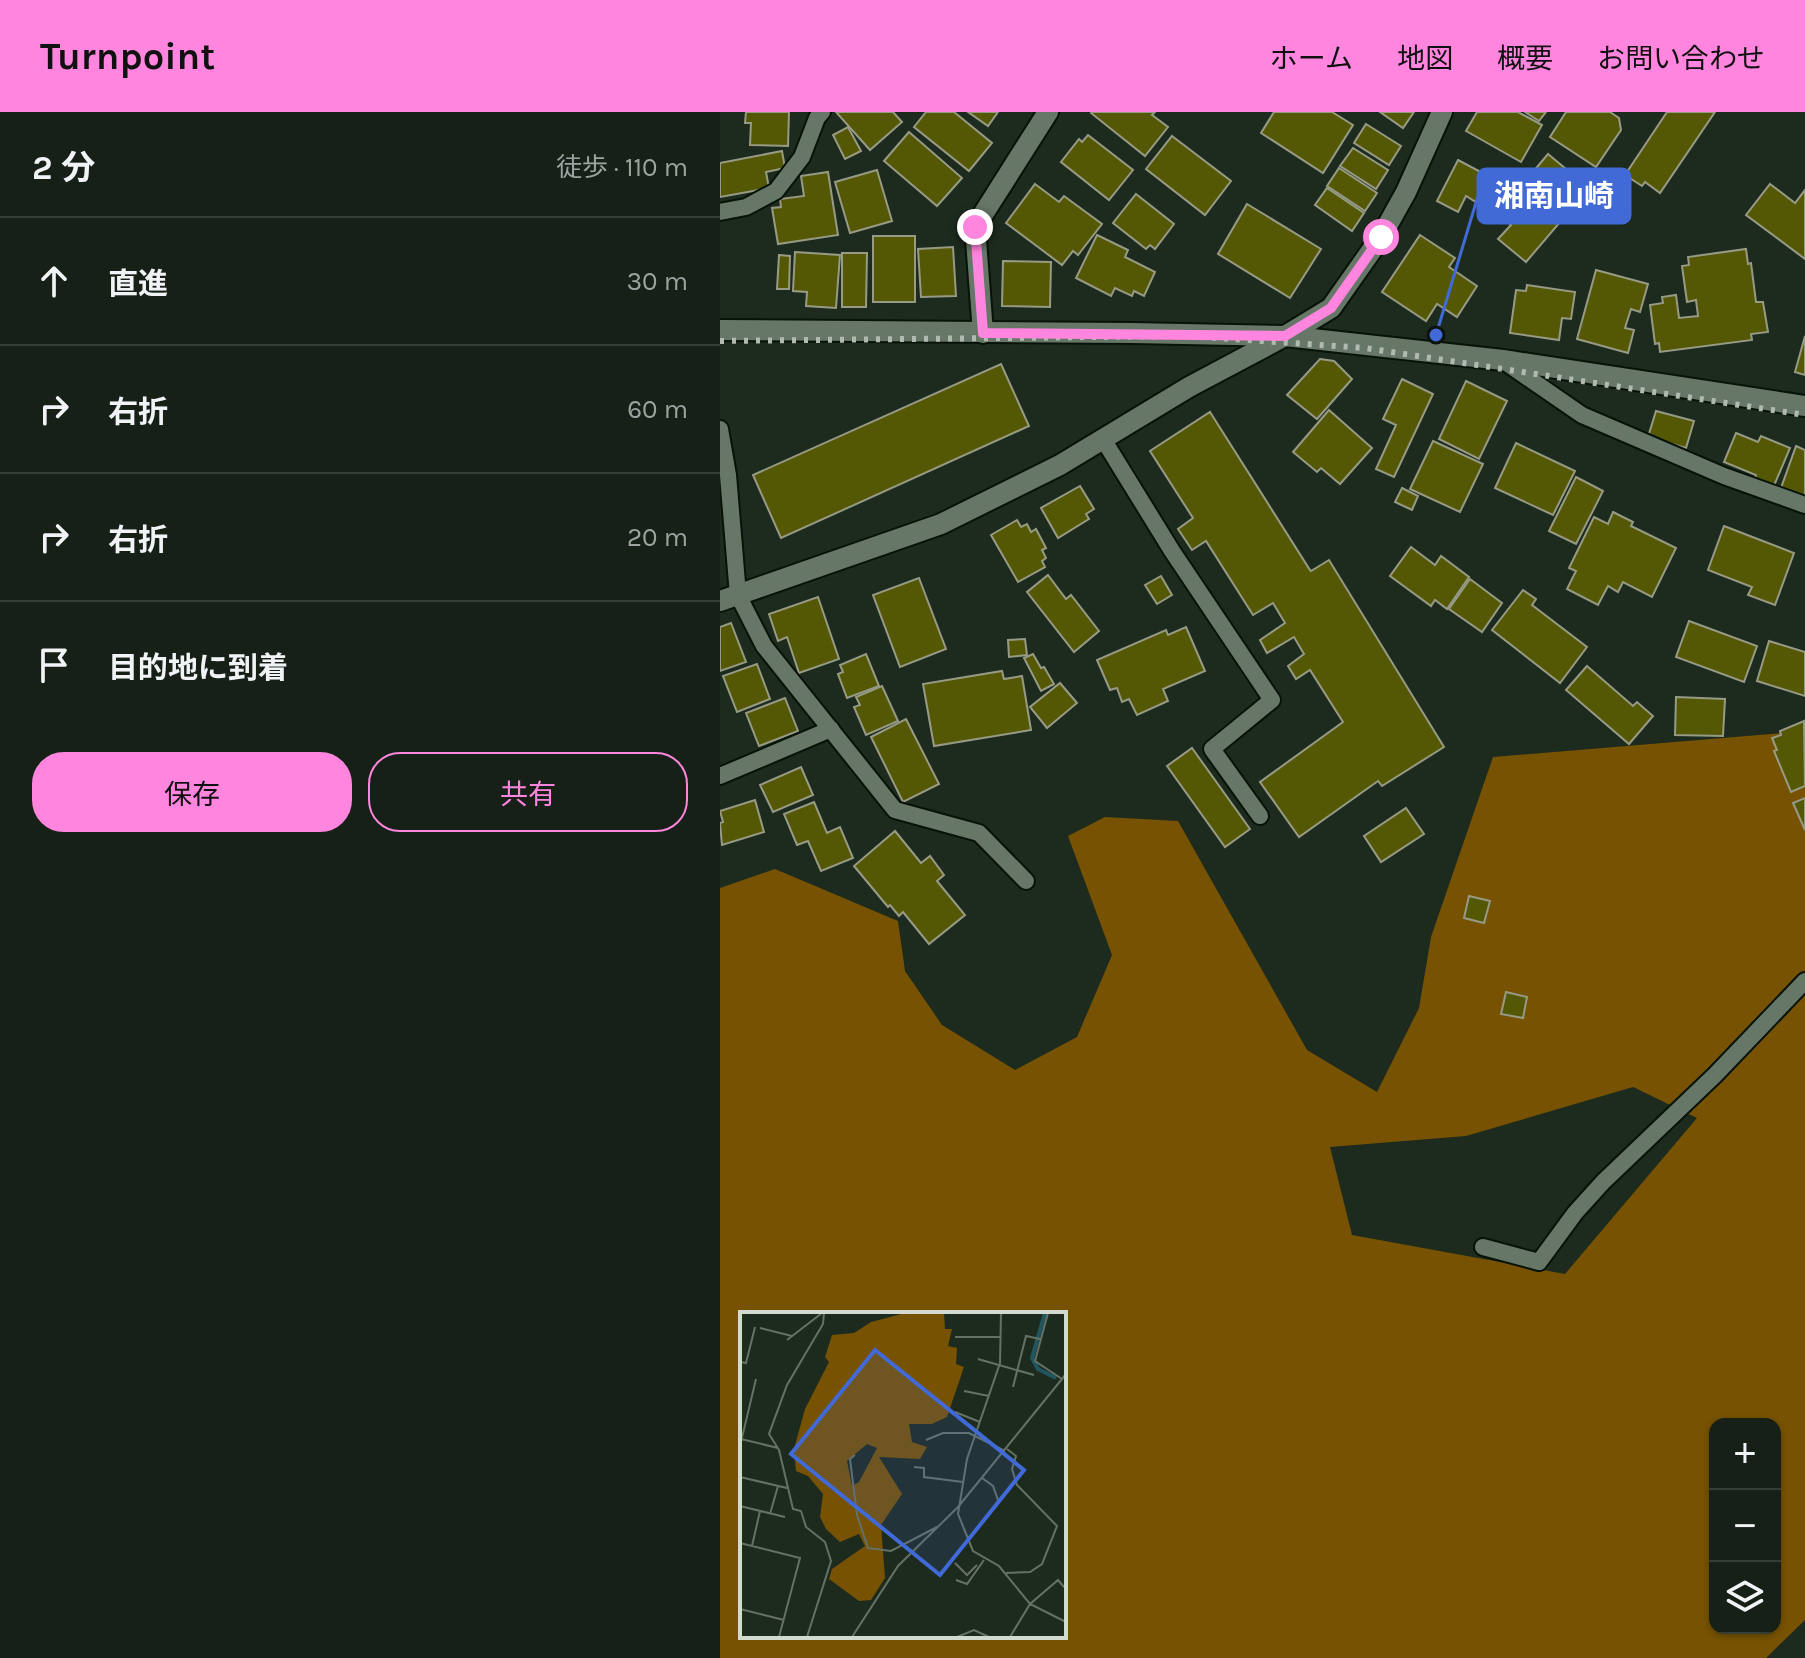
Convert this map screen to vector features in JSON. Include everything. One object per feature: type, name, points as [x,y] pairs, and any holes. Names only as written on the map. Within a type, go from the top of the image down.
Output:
[{"type":"street","points":[[983,333],[975,227],[1048,112]]},
{"type":"street","points":[[729,598],[941,524],[1060,465],[1189,387],[1331,308],[1381,237],[1406,192],[1442,112]]},
{"type":"street","points":[[720,330],[1285,336],[1503,360],[1805,406]]},
{"type":"lane","points":[[720,212],[746,207],[776,191],[802,157],[822,112]]},
{"type":"lane","points":[[1503,360],[1582,415],[1724,476],[1805,505]]},
{"type":"lane","points":[[720,429],[728,475],[729,598],[895,810],[979,833],[1026,881]]},
{"type":"lane","points":[[1103,439],[1172,551],[1272,700],[1212,749],[1260,816]]},
{"type":"lane","points":[[720,776],[831,729]]},
{"type":"lane","points":[[1483,1247],[1539,1262],[1575,1213],[1603,1182],[1715,1075],[1805,981]]},
{"type":"shaded area","points":[[1805,721],[1805,1620],[1766,1658],[720,1658],[720,888],[775,869],[898,921],[905,971],[942,1025],[1015,1070],[1077,1037],[1112,955],[1068,836],[1105,817],[1178,821],[1307,1050],[1377,1092],[1419,1008],[1431,937],[1493,757],[1794,732]],"holes":[[[1633,1087],[1697,1118],[1565,1274],[1352,1235],[1330,1147],[1466,1136]]]},
{"type":"building","points":[[746,112],[789,112],[788,146],[750,145],[751,123],[745,123]]},
{"type":"building","points":[[836,112],[893,112],[902,122],[870,150]]},
{"type":"building","points":[[926,112],[954,112],[992,143],[969,171],[914,127]]},
{"type":"building","points":[[968,112],[998,112],[988,126]]},
{"type":"building","points":[[1092,112],[1155,112],[1152,115],[1168,127],[1145,156]]},
{"type":"building","points":[[1274,112],[1332,112],[1353,125],[1323,173],[1261,133]]},
{"type":"building","points":[[1380,112],[1414,112],[1403,128]]},
{"type":"building","points":[[1477,112],[1518,112],[1542,125],[1521,162],[1466,131]]},
{"type":"building","points":[[1525,112],[1546,112],[1539,121]]},
{"type":"building","points":[[1566,112],[1610,112],[1619,118],[1621,130],[1596,167],[1550,137]]},
{"type":"building","points":[[1667,112],[1715,112],[1660,193],[1645,182],[1642,186],[1625,175]]},
{"type":"building","points":[[1366,124],[1401,146],[1389,165],[1354,143]]},
{"type":"building","points":[[848,127],[861,151],[845,159],[833,135]]},
{"type":"building","points":[[909,132],[962,178],[937,206],[884,161]]},
{"type":"building","points":[[1088,135],[1133,170],[1109,200],[1061,162],[1079,139],[1082,142]]},
{"type":"building","points":[[1172,136],[1231,181],[1205,215],[1146,169]]},
{"type":"building","points":[[1353,148],[1388,170],[1376,189],[1340,166]]},
{"type":"building","points":[[782,151],[785,168],[766,172],[769,188],[720,197],[720,163]]},
{"type":"building","points":[[1548,154],[1589,188],[1526,262],[1498,239],[1511,225],[1495,211]]},
{"type":"building","points":[[1458,160],[1492,178],[1479,204],[1466,196],[1458,212],[1437,201]]},
{"type":"building","points":[[1339,168],[1377,193],[1365,211],[1327,186]]},
{"type":"building","points":[[877,170],[892,221],[850,233],[835,182]]},
{"type":"building","points":[[828,172],[838,235],[778,244],[772,208],[781,207],[780,199],[804,196],[801,176]]},
{"type":"building","points":[[1035,184],[1059,202],[1064,196],[1102,224],[1078,255],[1073,251],[1062,265],[1006,223]]},
{"type":"building","points":[[1770,184],[1795,203],[1805,190],[1805,259],[1746,215]]},
{"type":"building","points":[[1327,188],[1364,213],[1352,231],[1315,205]]},
{"type":"building","points":[[1136,194],[1174,224],[1155,249],[1150,245],[1146,249],[1113,223]]},
{"type":"building","points":[[1247,204],[1321,249],[1290,298],[1218,254]]},
{"type":"building","points":[[1097,235],[1128,250],[1125,257],[1155,272],[1144,296],[1134,291],[1132,296],[1115,288],[1111,296],[1076,278]]},
{"type":"building","points":[[1420,235],[1455,258],[1449,267],[1477,286],[1457,317],[1437,304],[1426,321],[1382,292]]},
{"type":"building","points":[[873,236],[915,236],[915,302],[873,302]]},
{"type":"building","points":[[953,247],[956,296],[921,297],[918,249]]},
{"type":"building","points":[[1746,249],[1756,302],[1763,302],[1768,332],[1751,334],[1752,340],[1660,352],[1659,343],[1655,344],[1650,305],[1663,303],[1662,297],[1676,295],[1679,318],[1698,316],[1696,300],[1687,302],[1682,266],[1689,265],[1688,257]]},
{"type":"building","points":[[795,252],[840,255],[836,308],[806,306],[807,292],[793,291]]},
{"type":"building","points":[[842,253],[867,253],[866,307],[842,307]]},
{"type":"building","points":[[779,255],[790,256],[789,289],[777,289]]},
{"type":"building","points":[[1003,261],[1051,262],[1050,307],[1002,306]]},
{"type":"building","points":[[1596,270],[1648,284],[1640,312],[1631,309],[1625,328],[1634,330],[1628,353],[1577,339]]},
{"type":"building","points":[[1527,285],[1575,292],[1571,319],[1562,318],[1559,340],[1510,333],[1516,290],[1526,291]]},
{"type":"building","points":[[1805,336],[1805,375],[1795,372]]},
{"type":"building","points":[[1320,359],[1334,361],[1352,379],[1317,419],[1287,395]]},
{"type":"building","points":[[1001,364],[1029,426],[781,538],[753,475]]},
{"type":"building","points":[[1402,379],[1433,394],[1394,477],[1376,469],[1396,425],[1383,419]]},
{"type":"building","points":[[1466,381],[1507,401],[1479,459],[1439,439]]},
{"type":"building","points":[[1329,410],[1372,448],[1340,484],[1321,468],[1317,472],[1293,452]]},
{"type":"building","points":[[1656,411],[1694,421],[1686,448],[1648,437]]},
{"type":"building","points":[[1210,412],[1310,570],[1329,560],[1444,747],[1382,786],[1378,781],[1299,837],[1260,782],[1343,722],[1310,670],[1296,679],[1288,666],[1304,654],[1294,637],[1267,653],[1260,640],[1285,623],[1273,603],[1253,615],[1206,541],[1192,550],[1178,529],[1193,518],[1150,451]]},
{"type":"building","points":[[1736,433],[1758,442],[1761,436],[1790,448],[1773,488],[1755,479],[1756,475],[1724,462]]},
{"type":"building","points":[[1433,441],[1483,464],[1460,512],[1410,489]]},
{"type":"building","points":[[1516,443],[1575,471],[1553,515],[1495,488]]},
{"type":"building","points":[[1796,446],[1805,450],[1805,498],[1781,488]]},
{"type":"building","points":[[1576,477],[1603,491],[1576,544],[1549,531]]},
{"type":"building","points":[[1080,486],[1094,509],[1086,514],[1089,519],[1058,538],[1041,508]]},
{"type":"building","points":[[1402,488],[1418,496],[1412,510],[1395,502]]},
{"type":"building","points":[[1613,512],[1633,522],[1631,526],[1676,548],[1652,597],[1623,582],[1618,592],[1608,586],[1598,605],[1567,589],[1576,571],[1569,568],[1594,517],[1608,524]]},
{"type":"building","points":[[1017,520],[1021,527],[1027,524],[1031,532],[1036,529],[1046,548],[1042,550],[1046,558],[1042,561],[1045,567],[1018,582],[991,535]]},
{"type":"building","points":[[1724,526],[1794,553],[1775,605],[1748,595],[1752,587],[1708,570]]},
{"type":"building","points":[[1411,547],[1435,565],[1441,556],[1469,577],[1447,609],[1435,600],[1431,606],[1390,576]]},
{"type":"building","points":[[1048,575],[1066,599],[1071,595],[1099,631],[1074,652],[1027,592]]},
{"type":"building","points":[[1161,576],[1172,595],[1157,604],[1145,585]]},
{"type":"building","points":[[919,578],[946,649],[900,667],[873,595]]},
{"type":"building","points":[[1470,579],[1502,603],[1482,632],[1449,609]]},
{"type":"building","points":[[1523,590],[1536,599],[1532,605],[1587,647],[1560,683],[1492,630]]},
{"type":"building","points":[[818,597],[839,659],[799,673],[787,637],[778,641],[769,614]]},
{"type":"building","points":[[1689,621],[1757,646],[1744,682],[1676,657]]},
{"type":"building","points":[[731,623],[746,662],[720,671],[720,627]]},
{"type":"building","points":[[1186,627],[1205,671],[1163,689],[1168,701],[1137,715],[1129,699],[1122,702],[1117,688],[1110,690],[1097,660],[1166,630],[1168,635]]},
{"type":"building","points":[[1025,639],[1027,655],[1009,657],[1008,640]]},
{"type":"building","points":[[1769,641],[1805,652],[1805,696],[1757,681]]},
{"type":"building","points":[[866,654],[879,686],[847,698],[838,674],[843,672],[840,665]]},
{"type":"building","points":[[1033,654],[1054,684],[1041,691],[1024,658]]},
{"type":"building","points":[[757,664],[770,699],[737,712],[723,676]]},
{"type":"building","points":[[1587,666],[1633,706],[1637,702],[1653,716],[1629,744],[1566,690]]},
{"type":"building","points":[[1002,671],[1004,679],[1022,676],[1031,730],[934,746],[923,684]]},
{"type":"building","points":[[1060,683],[1077,703],[1047,728],[1030,707]]},
{"type":"building","points":[[882,686],[898,721],[866,735],[854,707],[860,705],[856,697]]},
{"type":"building","points":[[1676,697],[1725,699],[1723,736],[1675,735]]},
{"type":"building","points":[[785,698],[798,731],[759,746],[746,713]]},
{"type":"building","points":[[906,719],[939,784],[903,802],[871,737]]},
{"type":"building","points":[[1804,721],[1805,786],[1791,792],[1774,751],[1777,750],[1772,738],[1781,735],[1780,731]]},
{"type":"building","points":[[1192,748],[1250,829],[1225,847],[1167,766]]},
{"type":"building","points":[[801,767],[813,795],[773,812],[760,785]]},
{"type":"building","points":[[1805,798],[1805,830],[1793,803]]},
{"type":"building","points":[[755,800],[764,832],[722,845],[720,811]]},
{"type":"building","points":[[814,802],[827,833],[840,827],[853,858],[821,871],[808,841],[797,845],[784,814]]},
{"type":"building","points":[[1406,808],[1424,834],[1381,862],[1364,836]]},
{"type":"building","points":[[895,831],[921,863],[930,856],[944,875],[937,881],[965,915],[929,944],[903,912],[899,916],[890,905],[888,907],[854,866]]},
{"type":"building","points":[[1469,896],[1490,901],[1484,923],[1464,918]]},
{"type":"building","points":[[1506,992],[1527,997],[1523,1018],[1501,1014]]},
{"type":"railway","points":[[720,341],[1188,336],[1365,348],[1805,415]]},
{"type":"place","name":"湘南山崎","points":[[1436,335]]},
{"type":"route","points":[[975,227],[983,333],[1285,336],[1331,308],[1381,237]]}]
